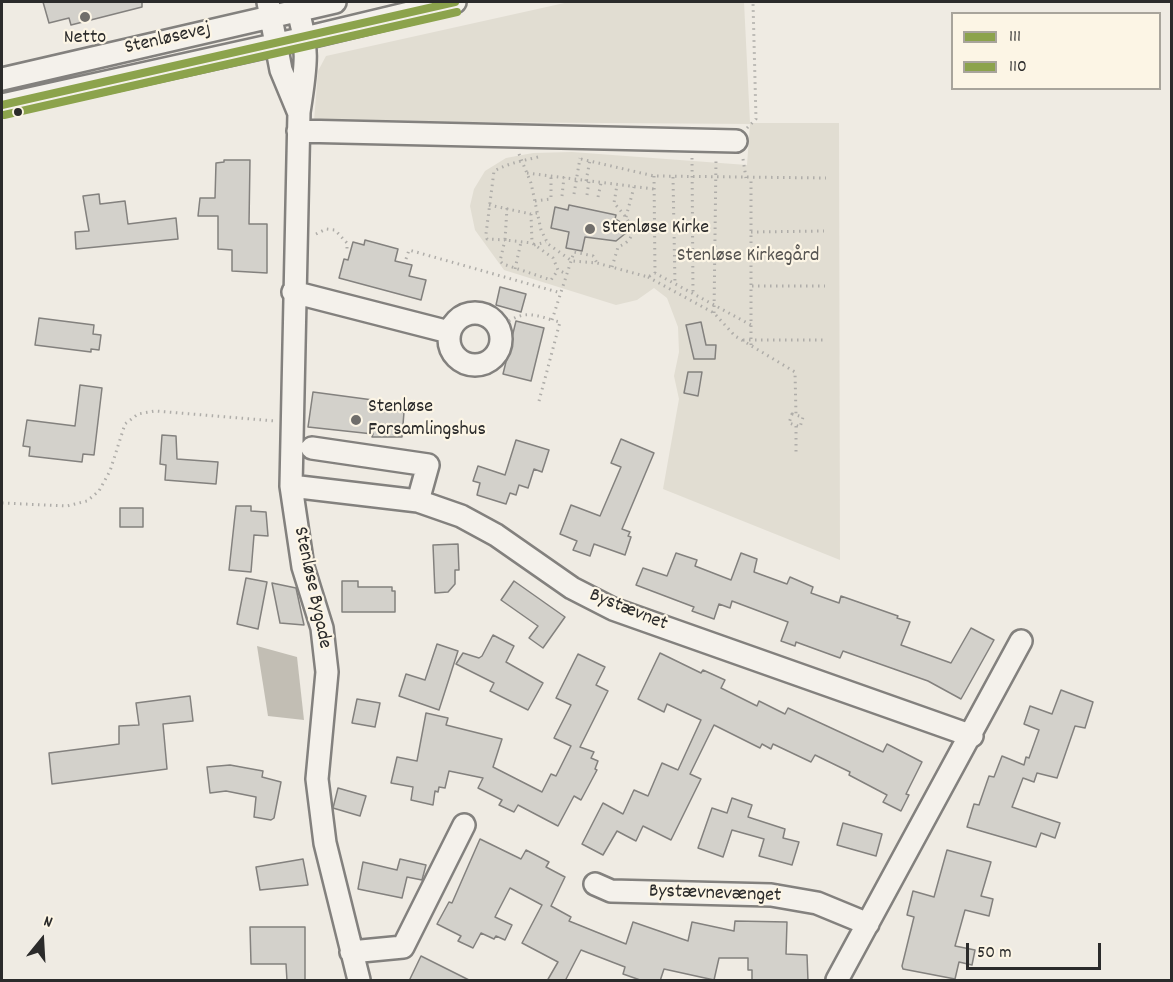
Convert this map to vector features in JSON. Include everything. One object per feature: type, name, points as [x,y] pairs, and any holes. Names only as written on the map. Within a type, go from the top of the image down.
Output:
[{"type":"street","name":"Stenløsevej","points":[[2,79],[270,9],[335,2]]},
{"type":"street","name":"Stenløsevej","points":[[2,105],[305,38],[455,2]]},
{"type":"street","name":"Stenløse Bygade","points":[[297,6],[305,38],[307,63],[298,121],[291,486],[303,567],[322,628],[327,672],[317,779],[324,843],[359,981]]},
{"type":"street","name":"Stenløse Bygade","points":[[270,9],[281,69],[298,121]]},
{"type":"street","points":[[298,121],[736,141]]},
{"type":"street","points":[[293,292],[449,332]]},
{"type":"street","points":[[473,312],[483,314],[493,319],[499,328],[500,348],[487,363],[477,366],[458,360],[452,352],[449,332],[454,322],[462,315],[473,312]]},
{"type":"street","points":[[312,448],[428,465],[418,501]]},
{"type":"street","name":"Bystævnet","points":[[291,486],[418,501],[461,516],[496,535],[572,588],[613,609],[972,736]]},
{"type":"street","points":[[837,981],[972,736],[1021,641]]},
{"type":"street","points":[[351,952],[403,947],[464,825]]},
{"type":"street","name":"Bystævnevænget","points":[[595,884],[611,891],[771,895],[817,903],[868,924]]},
{"type":"path","points":[[736,141],[756,119],[753,2]]},
{"type":"path","points":[[520,155],[546,242],[572,261],[597,262],[648,276],[714,314],[741,339],[795,372],[796,415]]},
{"type":"path","points":[[544,156],[523,162],[509,162],[494,171],[487,239],[533,244],[546,242]]},
{"type":"path","points":[[574,195],[579,158],[654,176],[826,178]]},
{"type":"path","points":[[587,195],[590,160]]},
{"type":"path","points":[[527,173],[654,189]]},
{"type":"path","points":[[535,201],[551,199],[551,176]]},
{"type":"path","points":[[654,176],[655,273]]},
{"type":"path","points":[[562,196],[564,177]]},
{"type":"path","points":[[673,177],[675,284]]},
{"type":"path","points":[[693,177],[693,294]]},
{"type":"path","points":[[714,314],[716,178]]},
{"type":"path","points":[[751,345],[752,178]]},
{"type":"path","points":[[598,197],[602,183]]},
{"type":"path","points":[[612,267],[618,247],[625,244],[631,234],[631,223],[614,203],[617,185]]},
{"type":"path","points":[[626,217],[634,187]]},
{"type":"path","points":[[489,205],[531,214],[537,213]]},
{"type":"path","points":[[507,208],[505,240],[500,261],[502,264],[551,280],[558,270]]},
{"type":"path","points":[[531,214],[533,244]]},
{"type":"path","points":[[295,253],[319,231],[326,229],[335,230],[343,235],[347,243],[347,253]]},
{"type":"path","points":[[751,232],[824,231]]},
{"type":"path","points":[[516,268],[521,242]]},
{"type":"path","points":[[533,244],[553,258],[558,270],[567,274]]},
{"type":"path","points":[[406,259],[409,250],[561,293]]},
{"type":"path","points":[[552,320],[574,252],[593,256],[597,262]]},
{"type":"path","points":[[655,273],[751,325]]},
{"type":"path","points":[[648,276],[655,273]]},
{"type":"path","points":[[751,286],[825,286]]},
{"type":"path","points":[[499,328],[515,316],[533,314],[560,322],[538,401]]},
{"type":"path","points":[[741,339],[825,340]]},
{"type":"path","points":[[2,503],[33,507],[67,506],[87,501],[99,491],[110,471],[125,424],[138,414],[155,411],[292,422]]},
{"type":"path","points":[[792,414],[803,417],[800,427],[796,425],[789,423],[792,414]]},
{"type":"path","points":[[796,425],[796,454]]},
{"type":"green space","name":"Stenløse Kirkegård","points":[[569,2],[744,2],[750,123],[839,123],[840,560],[663,489],[679,399],[674,376],[679,352],[678,327],[667,298],[654,288],[637,300],[616,305],[504,270],[475,230],[470,206],[474,189],[485,171],[506,158],[533,153],[572,152],[747,165],[750,124],[314,121],[318,71],[326,56]]},
{"type":"shaded area","points":[[257,646],[297,657],[304,720],[268,716]]},
{"type":"building","name":"Netto","points":[[43,2],[142,2],[142,7],[71,25],[69,18],[49,23]]},
{"type":"building","points":[[224,160],[250,160],[249,224],[267,224],[267,273],[232,271],[232,250],[218,249],[218,216],[198,216],[200,198],[215,198],[216,163],[224,162]]},
{"type":"building","points":[[99,194],[100,204],[125,201],[128,224],[176,218],[178,239],[76,249],[75,232],[89,231],[83,196]]},
{"type":"building","name":"Stenløse Kirke","points":[[569,205],[616,215],[615,219],[624,224],[626,233],[616,241],[585,237],[582,251],[566,248],[569,232],[551,228],[555,207],[568,210]]},
{"type":"building","points":[[365,240],[398,249],[395,261],[412,265],[409,276],[426,280],[421,300],[339,278],[344,259],[348,260],[353,242],[364,245]]},
{"type":"building","points":[[500,287],[526,294],[521,312],[496,305]]},
{"type":"building","points":[[39,318],[94,325],[93,334],[101,335],[99,350],[91,349],[91,352],[35,345]]},
{"type":"building","points":[[516,321],[544,328],[531,381],[503,374]]},
{"type":"building","points":[[701,322],[706,345],[716,345],[715,359],[694,359],[686,325]]},
{"type":"building","points":[[688,372],[702,372],[698,396],[684,393]]},
{"type":"building","points":[[80,385],[102,388],[94,455],[83,454],[82,462],[29,456],[30,447],[23,446],[27,420],[75,426]]},
{"type":"building","name":"Stenløse Forsamlingshus","points":[[313,392],[373,400],[372,406],[404,412],[402,437],[372,437],[373,434],[308,427]]},
{"type":"building","points":[[162,435],[176,436],[177,459],[218,462],[216,484],[165,480],[166,465],[160,464]]},
{"type":"building","points":[[621,439],[654,453],[622,529],[630,532],[628,536],[631,537],[625,555],[594,544],[590,556],[573,550],[577,541],[560,534],[571,505],[600,516],[621,467],[611,463]]},
{"type":"building","points":[[516,440],[549,450],[542,472],[534,469],[528,488],[519,485],[516,495],[510,493],[506,504],[477,495],[480,483],[473,481],[478,466],[505,475]]},
{"type":"building","points":[[236,506],[251,506],[251,511],[266,512],[268,536],[254,535],[251,572],[229,570]]},
{"type":"building","points":[[120,508],[143,508],[143,527],[120,527]]},
{"type":"building","points":[[458,544],[459,570],[455,570],[455,584],[448,592],[435,593],[433,545]]},
{"type":"building","points":[[676,553],[697,560],[695,566],[731,580],[741,553],[757,559],[754,572],[787,584],[790,577],[813,587],[811,593],[839,603],[841,596],[910,622],[901,645],[951,663],[971,628],[994,640],[961,699],[928,681],[843,651],[840,658],[796,642],[795,646],[781,641],[788,622],[732,601],[730,608],[719,604],[714,619],[692,611],[694,607],[636,585],[643,568],[667,576]]},
{"type":"building","points":[[246,578],[267,582],[258,629],[237,624]]},
{"type":"building","points":[[342,581],[358,581],[358,587],[392,587],[392,591],[395,591],[395,612],[342,612]]},
{"type":"building","points":[[514,581],[565,617],[543,648],[529,638],[538,626],[501,600]]},
{"type":"building","points":[[272,583],[296,588],[304,625],[280,623]]},
{"type":"building","points":[[493,635],[514,646],[506,662],[543,683],[528,710],[490,691],[494,683],[456,664],[463,653],[479,658],[482,656]]},
{"type":"building","points":[[437,644],[458,651],[439,710],[399,696],[406,674],[425,680]]},
{"type":"building","points":[[660,653],[701,673],[703,670],[725,680],[721,688],[757,706],[759,701],[785,714],[788,708],[883,752],[887,744],[922,762],[906,794],[909,795],[901,811],[883,802],[887,795],[849,775],[850,772],[815,755],[811,762],[773,744],[771,749],[762,744],[760,748],[714,725],[690,774],[701,779],[671,840],[643,826],[636,841],[617,831],[603,855],[582,844],[603,803],[623,814],[634,790],[648,796],[662,763],[678,770],[701,720],[667,704],[664,712],[638,699]]},
{"type":"building","points":[[578,654],[605,667],[596,685],[608,691],[580,747],[594,752],[591,758],[598,761],[595,769],[597,770],[581,800],[574,796],[558,826],[518,805],[514,812],[499,805],[502,800],[478,788],[483,778],[449,771],[445,788],[439,787],[438,792],[435,791],[433,805],[411,800],[413,787],[391,783],[397,757],[417,761],[426,713],[448,718],[446,725],[502,739],[493,767],[542,792],[551,774],[556,776],[571,746],[554,738],[571,705],[556,698]]},
{"type":"building","points":[[1061,690],[1093,702],[1085,728],[1075,726],[1057,778],[1037,773],[1034,782],[1023,778],[1012,807],[1060,823],[1055,838],[1041,833],[1036,847],[967,827],[974,804],[979,805],[989,776],[994,777],[1002,756],[1024,765],[1026,757],[1029,758],[1039,730],[1024,724],[1030,706],[1052,714]]},
{"type":"building","points":[[190,696],[193,721],[163,724],[167,769],[52,784],[49,753],[119,744],[119,726],[139,725],[136,703]]},
{"type":"building","points":[[357,699],[380,703],[375,727],[352,723]]},
{"type":"building","points":[[230,765],[263,771],[262,777],[281,782],[274,818],[271,820],[254,817],[256,797],[226,791],[210,793],[207,767]]},
{"type":"building","points":[[338,788],[366,796],[360,816],[333,808]]},
{"type":"building","points":[[732,798],[752,805],[748,817],[785,829],[783,838],[799,842],[792,865],[759,856],[764,839],[732,830],[723,857],[698,848],[712,808],[727,813]]},
{"type":"building","points":[[843,823],[882,834],[876,856],[837,845]]},
{"type":"building","points":[[480,839],[521,859],[526,850],[549,862],[546,867],[565,877],[551,906],[571,917],[569,921],[626,944],[633,922],[688,941],[692,922],[734,931],[735,921],[787,922],[786,954],[807,955],[808,981],[752,981],[752,970],[748,970],[748,958],[719,958],[714,980],[664,969],[660,981],[643,981],[623,974],[625,967],[581,950],[565,981],[547,981],[558,962],[522,943],[542,905],[510,888],[495,917],[512,925],[505,940],[496,936],[494,939],[481,933],[473,948],[458,941],[461,936],[437,924],[449,902],[452,903]]},
{"type":"building","points":[[947,850],[991,862],[981,896],[993,899],[989,916],[965,910],[955,946],[975,950],[972,965],[959,962],[955,979],[903,969],[902,966],[914,917],[907,915],[913,891],[934,897]]},
{"type":"building","points":[[303,859],[308,885],[260,890],[256,867]]},
{"type":"building","points":[[400,859],[426,865],[422,880],[407,877],[402,898],[358,889],[363,862],[397,870]]},
{"type":"building","points":[[250,927],[305,927],[305,981],[287,981],[286,964],[251,964]]},
{"type":"building","points":[[421,956],[471,981],[409,981]]},
{"type":"transit line","name":"111","points":[[2,105],[455,2]]},
{"type":"transit line","name":"110","points":[[4,115],[457,12]]},
{"type":"place","name":"Netto","points":[[85,17]]},
{"type":"place","name":"Stenløse Kirke","points":[[590,229]]},
{"type":"place","name":"Stenløse Forsamlingshus","points":[[356,420]]}]
